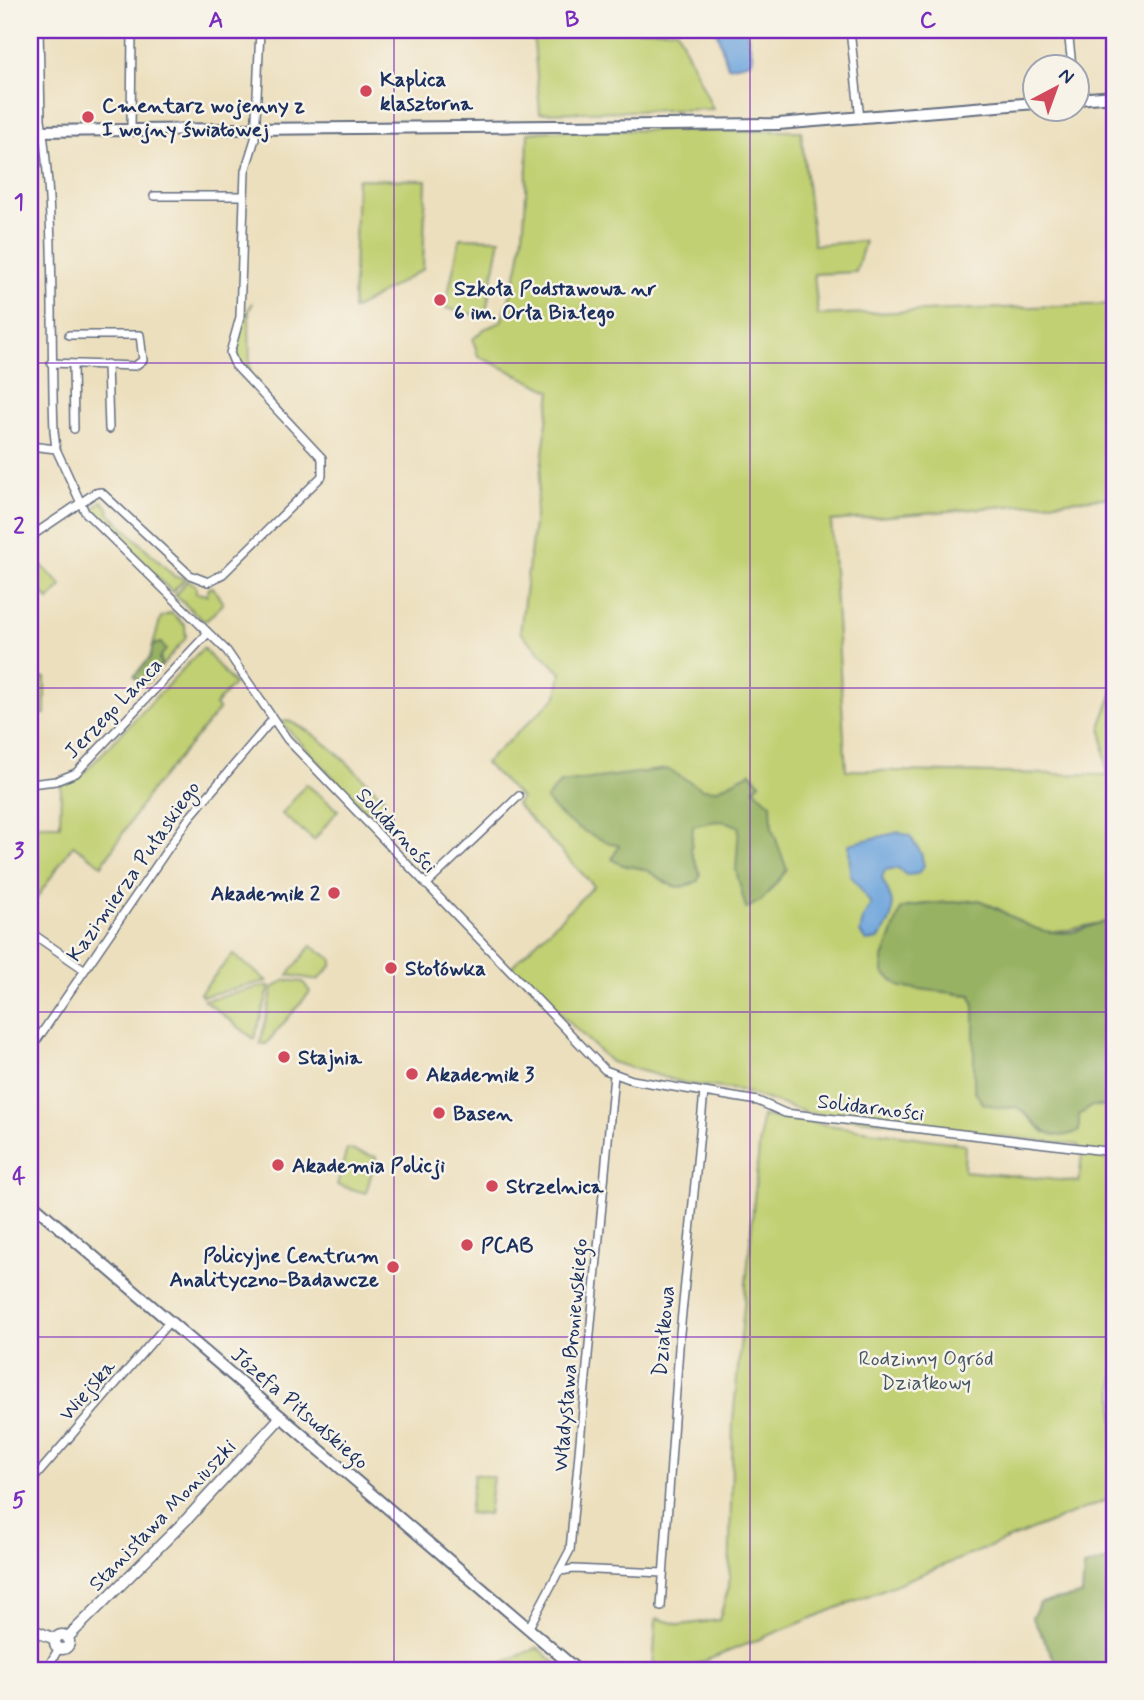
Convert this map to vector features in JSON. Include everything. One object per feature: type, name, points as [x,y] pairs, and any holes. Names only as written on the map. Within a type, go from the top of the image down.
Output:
[{"type":"main road","points":[[1092,98],[1114,96]]},
{"type":"main road","points":[[30,131],[778,124],[1021,104]]},
{"type":"main road","name":"Józefa Piłsudskiego","points":[[30,1202],[577,1670]]},
{"type":"street","points":[[131,130],[132,30]]},
{"type":"street","points":[[30,537],[94,492],[101,492],[190,575],[208,582],[223,574],[322,476],[322,458],[232,361],[232,345],[240,317],[245,171],[254,144],[260,30]]},
{"type":"street","points":[[850,30],[860,119]]},
{"type":"street","points":[[1068,30],[1070,52]]},
{"type":"street","points":[[30,33],[39,32]]},
{"type":"street","name":"Solidarności","points":[[39,32],[41,118],[45,131],[55,449],[80,503],[103,533],[235,660],[287,739],[426,885],[573,1038],[614,1075],[758,1101],[785,1113],[1114,1152]]},
{"type":"street","points":[[154,196],[244,196]]},
{"type":"street","points":[[51,363],[140,364],[143,341],[140,335],[69,335]]},
{"type":"street","points":[[73,364],[74,429]]},
{"type":"street","points":[[107,364],[109,429]]},
{"type":"street","points":[[30,446],[55,449]]},
{"type":"street","name":"Jerzego Lanca","points":[[30,783],[56,781],[76,773],[208,633]]},
{"type":"street","name":"Kazimierza Pułaskiego","points":[[30,1050],[189,818],[273,719]]},
{"type":"street","points":[[426,885],[519,796]]},
{"type":"street","points":[[30,932],[85,970]]},
{"type":"street","name":"Władysława Broniewskiego","points":[[528,1629],[570,1550],[614,1075]]},
{"type":"street","name":"Działkowa","points":[[661,1607],[677,1360],[704,1092]]},
{"type":"street","name":"Wiejska","points":[[30,1483],[170,1321]]},
{"type":"street","name":"Stanisława Moniuszki","points":[[57,1644],[68,1646],[68,1637],[188,1518],[281,1418]]},
{"type":"street","points":[[561,1571],[573,1569],[663,1573]]},
{"type":"street","points":[[30,1629],[57,1644],[46,1670]]},
{"type":"green space","points":[[533,30],[677,30],[713,109],[540,113]]},
{"type":"green space","name":"Rodzinny Ogród Działkowy","points":[[562,130],[801,131],[814,245],[865,241],[856,272],[814,274],[818,315],[1114,304],[1114,497],[831,521],[846,770],[1107,775],[1101,724],[1114,690],[1114,924],[1100,923],[1050,932],[1029,926],[989,905],[949,902],[921,905],[901,909],[883,959],[956,994],[971,995],[1000,1108],[1018,1107],[1045,1133],[1092,1106],[1114,1106],[1114,1497],[682,1670],[653,1670],[656,1618],[680,1625],[719,1620],[729,1586],[733,1421],[762,1116],[965,1144],[964,1171],[1079,1182],[1082,1154],[1078,1145],[808,1113],[739,1090],[688,1084],[611,1062],[511,967],[594,886],[516,804],[521,798],[485,763],[557,696],[561,673],[520,632],[551,391],[478,356],[473,339],[484,329],[501,322],[510,299],[524,229],[528,133]]},
{"type":"green space","points":[[357,179],[426,180],[423,269],[353,310]]},
{"type":"green space","points":[[460,238],[500,239],[485,317],[445,308]]},
{"type":"green space","points":[[253,303],[249,310],[250,375],[238,362],[236,345],[247,313]]},
{"type":"green space","points":[[102,501],[110,510],[108,512],[175,577],[186,578],[172,592],[91,511]]},
{"type":"green space","points":[[41,565],[62,586],[49,600],[30,580]]},
{"type":"green space","points":[[188,580],[196,586],[196,593],[207,595],[209,588],[213,587],[223,604],[207,620],[202,620],[175,595]]},
{"type":"green space","points":[[172,613],[185,626],[186,638],[161,667],[161,643],[153,645],[161,617]]},
{"type":"green space","points":[[161,643],[166,650],[159,658],[161,667],[147,683],[140,682],[134,676],[150,658],[153,645]]},
{"type":"green space","points":[[203,648],[234,684],[215,705],[219,710],[149,793],[102,865],[73,845],[30,908],[30,836],[39,825],[60,825],[61,785],[79,778]]},
{"type":"green space","points":[[30,677],[45,678],[45,714],[30,713]]},
{"type":"green space","points":[[288,721],[315,735],[340,755],[385,799],[377,811],[366,812],[281,722]]},
{"type":"green space","points":[[667,769],[703,789],[716,790],[751,772],[760,783],[754,789],[771,804],[772,828],[787,870],[763,899],[746,909],[736,870],[739,827],[733,824],[716,821],[693,826],[691,851],[700,874],[698,881],[676,886],[648,871],[616,862],[612,859],[619,846],[578,828],[546,799],[560,783]]},
{"type":"green space","points":[[306,784],[338,810],[314,840],[282,814]]},
{"type":"green space","points":[[979,900],[1023,923],[1045,931],[1072,932],[1099,923],[1114,924],[1114,1106],[1092,1106],[1079,1115],[1079,1131],[1059,1136],[1052,1134],[1018,1107],[1000,1108],[982,1103],[974,1090],[974,1006],[971,995],[901,987],[883,973],[883,959],[901,909]]},
{"type":"green space","points":[[311,946],[332,959],[332,965],[318,980],[288,975]]},
{"type":"green space","points":[[233,954],[267,981],[203,996],[200,993]]},
{"type":"green space","points":[[286,980],[303,982],[310,992],[266,1044],[260,1044],[273,988]]},
{"type":"green space","points":[[270,987],[254,1039],[204,1000]]},
{"type":"green space","points":[[347,1149],[376,1157],[366,1193],[337,1185]]},
{"type":"green space","points":[[474,1474],[493,1477],[488,1515],[469,1513]]},
{"type":"green space","points":[[1114,1558],[1114,1670],[1060,1670],[1032,1617],[1040,1603],[1082,1595],[1084,1567]]},
{"type":"green space","points":[[537,1647],[563,1670],[486,1670],[532,1650]]},
{"type":"water","points":[[716,30],[746,30],[753,57],[751,62],[728,67]]},
{"type":"water","points":[[899,832],[910,836],[921,853],[924,866],[917,874],[906,875],[898,868],[885,870],[882,878],[892,903],[891,916],[878,940],[867,941],[860,933],[863,919],[871,904],[850,874],[849,844]]},
{"type":"place","name":"Kaplica klasztorna","points":[[366,91]]},
{"type":"place","name":"Cmentarz wojenny z I wojny światowej","points":[[88,117]]},
{"type":"place","name":"Szkoła Podstawowa nr 6 im. Orła Białego","points":[[440,300]]},
{"type":"place","name":"Akademik 2","points":[[334,893]]},
{"type":"place","name":"Stołówka","points":[[391,968]]},
{"type":"place","name":"Stajnia","points":[[284,1057]]},
{"type":"place","name":"Akademik 3","points":[[412,1074]]},
{"type":"place","name":"Basen","points":[[439,1113]]},
{"type":"place","name":"Akademia Policji","points":[[278,1165]]},
{"type":"place","name":"Strzelnica","points":[[492,1186]]},
{"type":"place","name":"PCAB","points":[[467,1245]]},
{"type":"place","name":"Policyjne Centrum Analityczno-Badawcze","points":[[393,1267]]}]
